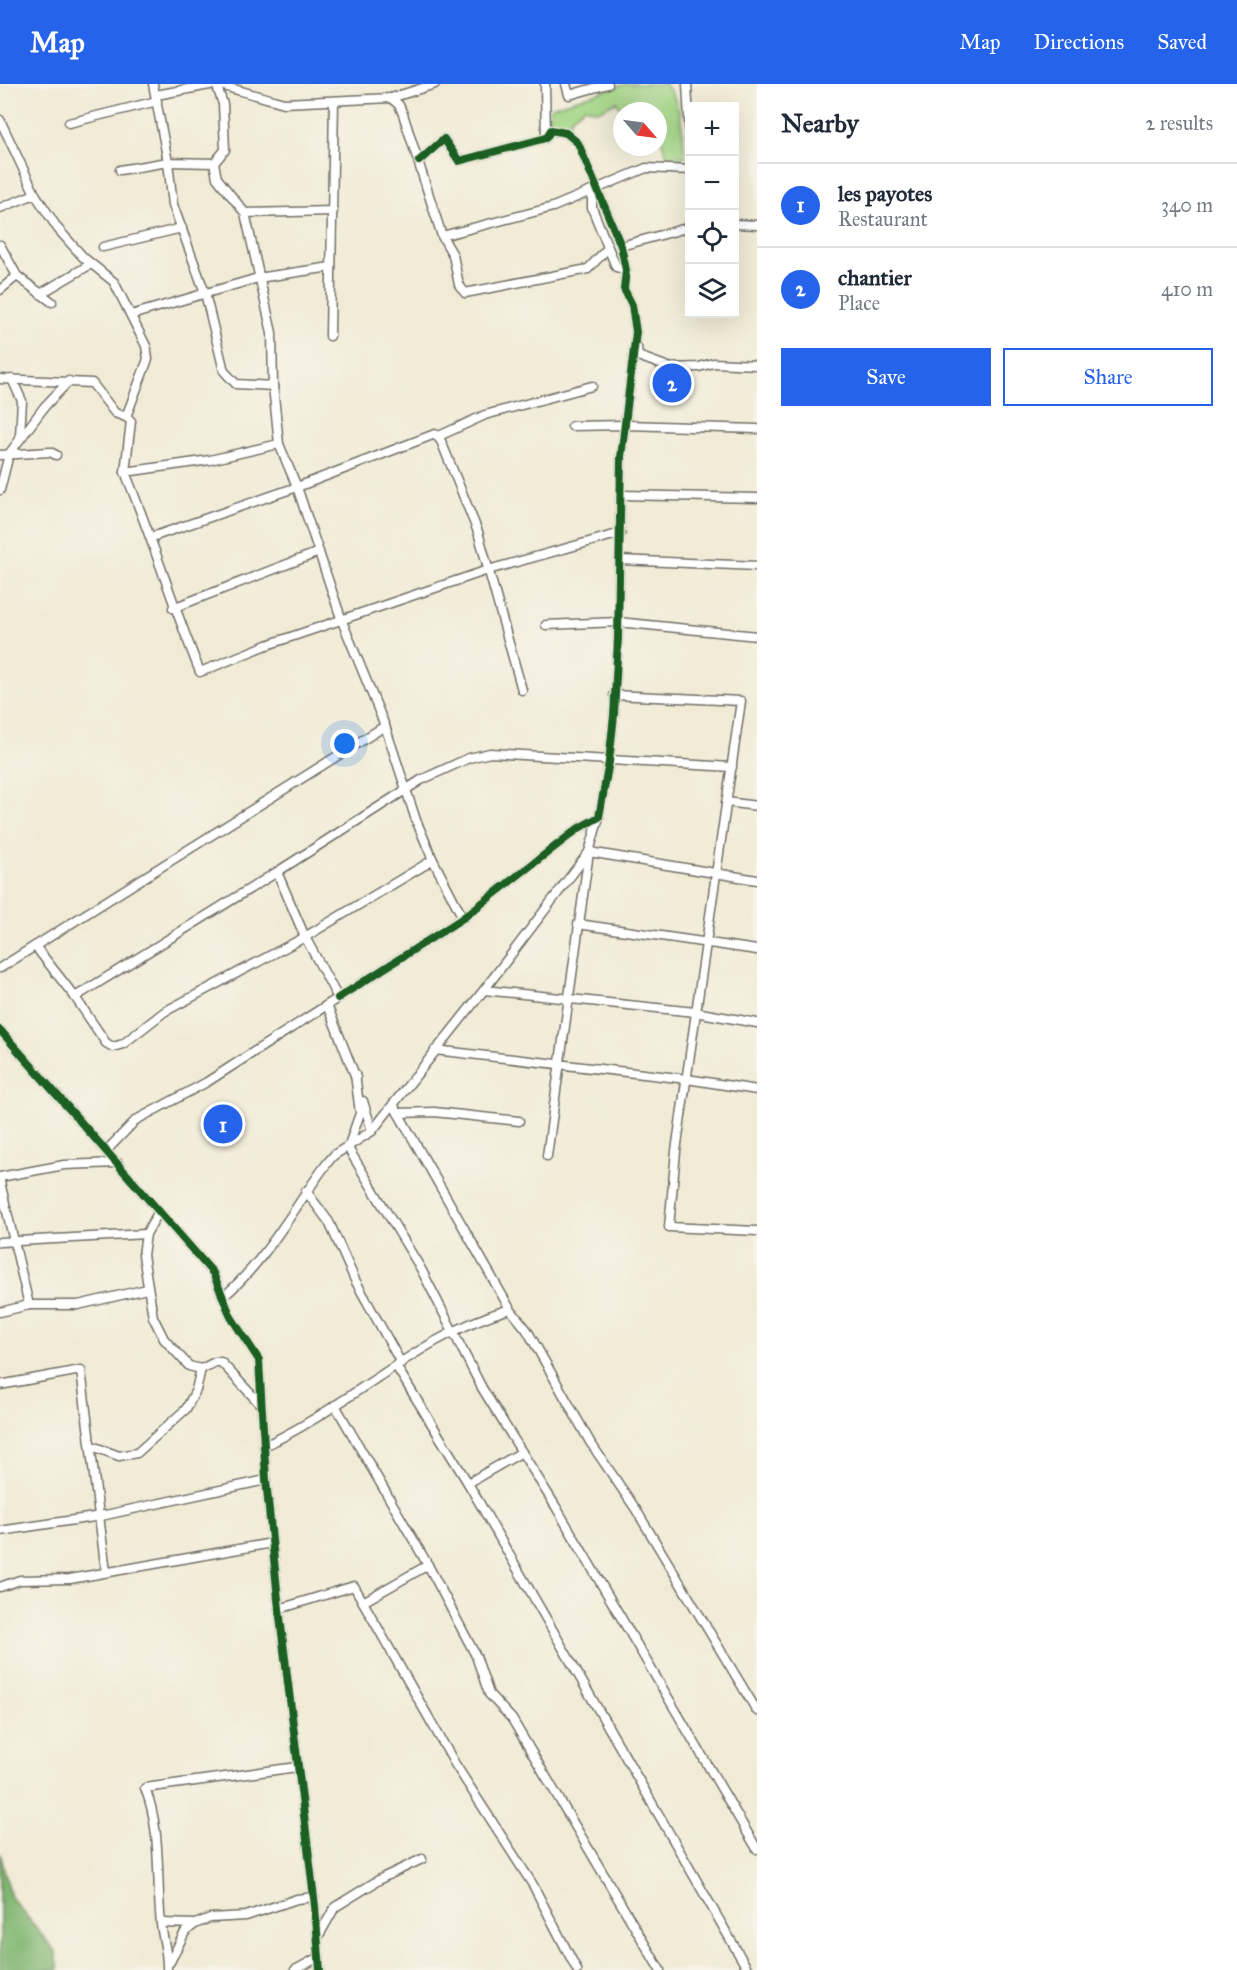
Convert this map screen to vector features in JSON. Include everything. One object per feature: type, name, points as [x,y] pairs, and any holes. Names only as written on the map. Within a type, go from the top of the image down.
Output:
[{"type":"street","points":[[153,84],[168,162],[173,205],[205,293],[224,371],[230,381],[236,384],[273,386]]},
{"type":"street","points":[[214,163],[225,150],[223,105],[216,84]]},
{"type":"street","points":[[69,123],[216,84],[284,103],[391,98],[435,84]]},
{"type":"street","points":[[545,84],[546,138]]},
{"type":"street","points":[[566,84],[569,95],[608,84]]},
{"type":"street","points":[[687,84],[688,102]]},
{"type":"street","points":[[391,98],[399,105],[442,236],[453,255],[461,290],[470,294],[588,269],[606,249]]},
{"type":"street","points":[[330,336],[334,101]]},
{"type":"street","points":[[0,120],[35,194],[58,230],[114,282],[146,346],[148,359],[130,399],[126,417]]},
{"type":"street","points":[[419,161],[444,139],[459,161],[546,138],[551,130],[574,138],[621,246],[626,270],[624,289],[632,305],[638,356],[671,368],[699,367],[712,363],[757,365]]},
{"type":"street","points":[[120,170],[168,162],[214,163]]},
{"type":"street","points":[[214,163],[217,178],[245,213],[272,333],[273,386],[279,444],[297,487],[342,621],[385,726],[406,790],[433,860],[463,918]]},
{"type":"street","points":[[442,236],[554,207],[646,168],[685,170]]},
{"type":"street","points":[[596,189],[591,203],[606,249],[616,267],[626,270]]},
{"type":"street","points":[[0,208],[35,194]]},
{"type":"street","points":[[245,213],[333,211]]},
{"type":"street","points":[[739,224],[757,225]]},
{"type":"street","points":[[103,247],[182,228]]},
{"type":"street","points":[[621,246],[685,228]]},
{"type":"street","points":[[0,245],[16,276],[52,302]]},
{"type":"street","points":[[40,294],[92,264]]},
{"type":"street","points":[[131,315],[258,278],[332,267]]},
{"type":"street","points":[[0,290],[16,276]]},
{"type":"street","points":[[547,1156],[589,852],[599,817],[609,762],[618,622],[621,457],[636,332]]},
{"type":"street","points":[[0,379],[69,381],[96,385],[115,413],[126,417],[131,422],[125,472],[152,537],[173,608],[200,672],[267,645],[488,570],[621,533]]},
{"type":"street","points":[[12,379],[22,401],[20,436]]},
{"type":"street","points":[[0,490],[4,454],[69,381]]},
{"type":"street","points":[[152,537],[297,487],[430,435],[439,436],[485,415],[592,386]]},
{"type":"street","points":[[572,426],[626,424],[757,429]]},
{"type":"street","points":[[439,436],[468,504],[522,690]]},
{"type":"street","points":[[125,472],[210,460],[279,444]]},
{"type":"street","points":[[4,454],[50,452],[56,455]]},
{"type":"street","points":[[622,495],[757,498]]},
{"type":"street","points":[[173,608],[319,552]]},
{"type":"street","points":[[620,560],[757,566]]},
{"type":"street","points":[[546,625],[618,622],[757,636]]},
{"type":"street","points":[[614,695],[741,701],[695,1012],[669,1227],[757,1231]]},
{"type":"street","points":[[0,968],[385,726]]},
{"type":"street","points":[[75,997],[241,892],[278,872],[421,780],[469,758],[490,753],[609,762],[732,767]]},
{"type":"street","points":[[726,802],[757,806]]},
{"type":"street","points":[[107,1150],[136,1120],[207,1082],[463,918],[579,828],[599,817]]},
{"type":"street","points":[[589,852],[757,880]]},
{"type":"street","points":[[223,1297],[242,1280],[263,1255],[306,1191],[334,1155],[372,1131],[484,990],[589,852]]},
{"type":"street","points":[[34,946],[75,997],[106,1043],[113,1047],[123,1044],[164,1012],[305,937],[433,860]]},
{"type":"street","points":[[278,872],[305,937],[338,999]]},
{"type":"street","points":[[578,924],[757,950]]},
{"type":"street","points":[[484,990],[695,1012],[757,1023]]},
{"type":"street","points":[[327,1005],[355,1074],[372,1131]]},
{"type":"street","points":[[0,1030],[107,1150],[158,1213],[213,1273],[231,1317],[260,1360],[261,1405],[272,1543],[314,1897],[320,1970]]},
{"type":"street","points":[[435,1050],[687,1079],[757,1090]]},
{"type":"street","points":[[348,1148],[360,1113],[355,1093],[355,1074]]},
{"type":"street","points":[[393,1104],[510,1309],[527,1330],[590,1442],[638,1513],[757,1711]]},
{"type":"street","points":[[398,1113],[434,1112],[519,1121]]},
{"type":"street","points":[[348,1148],[421,1269],[482,1389],[522,1452],[757,1849]]},
{"type":"street","points":[[0,1177],[64,1165],[118,1163]]},
{"type":"street","points":[[0,1182],[12,1241],[29,1305]]},
{"type":"street","points":[[306,1191],[329,1222],[355,1280],[398,1364],[748,1970]]},
{"type":"street","points":[[158,1213],[146,1234],[143,1255],[153,1317],[164,1339],[189,1366],[201,1369],[215,1362],[221,1362],[261,1405]]},
{"type":"street","points":[[0,1242],[146,1234]]},
{"type":"street","points":[[0,1312],[29,1305],[78,1305],[147,1289]]},
{"type":"street","points":[[264,1446],[335,1406],[398,1364],[454,1332],[482,1317],[510,1309]]},
{"type":"street","points":[[92,1446],[119,1456],[137,1453],[186,1409],[196,1390],[201,1369]]},
{"type":"street","points":[[0,1385],[81,1370],[101,1516],[106,1572]]},
{"type":"street","points":[[335,1406],[428,1565],[476,1656],[489,1694],[512,1719],[660,1970]]},
{"type":"street","points":[[468,1483],[522,1452]]},
{"type":"street","points":[[0,1531],[101,1516],[266,1480]]},
{"type":"street","points":[[0,1587],[20,1580],[70,1579],[272,1543]]},
{"type":"street","points":[[363,1602],[428,1565]]},
{"type":"street","points":[[279,1609],[354,1586],[455,1764],[533,1885],[577,1970]]},
{"type":"street","points":[[167,1970],[168,1957],[161,1923],[154,1810],[145,1788],[297,1767]]},
{"type":"street","points":[[317,1939],[335,1907],[382,1878],[422,1859]]},
{"type":"street","points":[[167,1970],[185,1932],[195,1924],[210,1918],[246,1916],[297,1899],[314,1897]]},
{"type":"street","points":[[161,1923],[195,1924]]},
{"type":"street","points":[[295,1970],[319,1957]]},
{"type":"green space","points":[[626,84],[665,84],[678,109],[685,157],[668,158],[667,155],[667,102],[613,102],[598,111],[585,107],[572,117],[567,130],[548,122],[551,107]]},
{"type":"green space","points":[[0,1853],[11,1897],[56,1952],[59,1970],[0,1970]]},
{"type":"cycle path","points":[[338,998],[463,918],[579,828],[599,817],[609,762],[614,715],[618,638],[621,457],[636,332],[632,305],[624,289],[626,270],[621,246],[578,143],[566,133],[551,130],[546,138],[459,161],[444,139],[419,161]]},
{"type":"cycle path","points":[[0,1030],[213,1273],[231,1317],[259,1360],[266,1480],[279,1609],[315,1906],[320,1970]]},
{"type":"place","name":"chantier","points":[[672,383]]},
{"type":"place","name":"les payotes","points":[[223,1124]]}]
